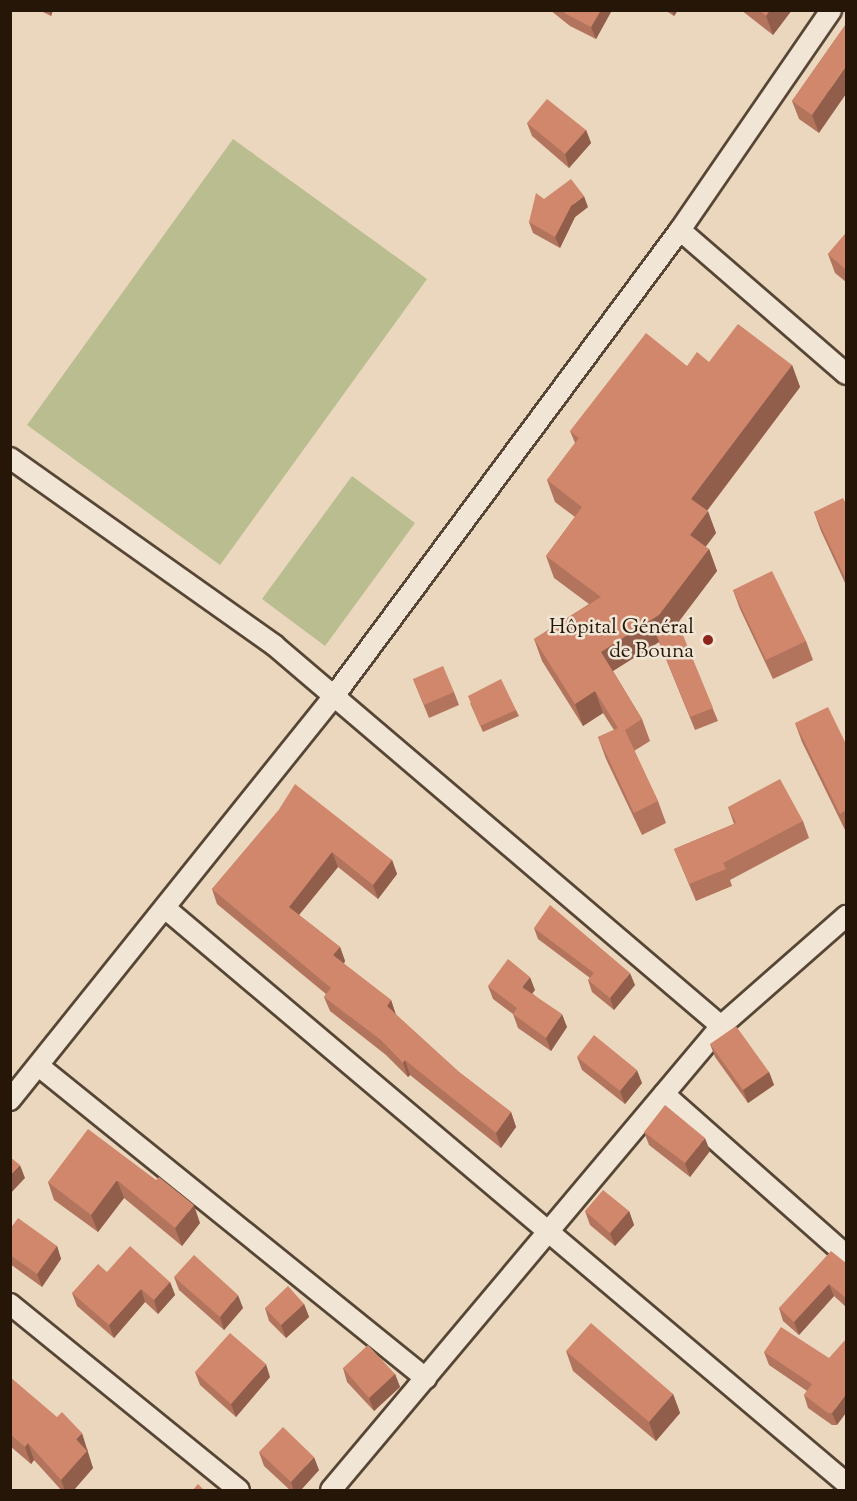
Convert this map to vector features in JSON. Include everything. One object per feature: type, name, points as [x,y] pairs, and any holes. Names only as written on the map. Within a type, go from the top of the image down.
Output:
[{"type":"street","points":[[10,1100],[40,1067],[334,696],[680,230],[831,10]]},
{"type":"street","points":[[680,230],[846,374]]},
{"type":"street","points":[[10,458],[274,645],[721,1026]]},
{"type":"street","points":[[165,908],[846,1483]]},
{"type":"street","points":[[331,1491],[721,1026],[845,922]]},
{"type":"street","points":[[40,1067],[426,1377]]},
{"type":"street","points":[[664,1094],[846,1255]]},
{"type":"street","points":[[10,1304],[238,1491]]},
{"type":"green space","points":[[233,139],[427,279],[220,565],[27,425]]},
{"type":"green space","points":[[352,476],[415,523],[325,646],[262,599]]},
{"type":"building","points":[[561,10],[601,10],[591,27]]},
{"type":"building","points":[[759,10],[770,10],[766,16]]},
{"type":"building","points":[[846,24],[846,66],[812,115],[792,101]]},
{"type":"building","points":[[547,99],[586,130],[565,154],[527,123]]},
{"type":"building","points":[[571,179],[584,196],[571,206],[555,237],[529,222],[536,193],[544,199]]},
{"type":"building","points":[[846,233],[846,270],[828,254]]},
{"type":"building","points":[[738,324],[792,365],[691,499],[708,511],[690,535],[709,549],[659,615],[601,652],[642,719],[625,730],[658,801],[634,813],[598,737],[618,728],[595,691],[575,704],[534,639],[601,597],[546,556],[582,507],[547,480],[579,438],[570,431],[646,333],[687,366],[697,352],[709,362]]},
{"type":"building","points":[[843,498],[846,504],[846,580],[814,512]]},
{"type":"building","points":[[772,571],[806,641],[766,660],[733,590]]},
{"type":"building","points":[[678,623],[713,708],[690,717],[656,634]]},
{"type":"building","points":[[443,666],[454,692],[424,705],[413,679]]},
{"type":"building","points":[[501,679],[516,710],[480,726],[468,696]]},
{"type":"building","points":[[828,707],[846,744],[846,810],[840,814],[795,723]]},
{"type":"building","points":[[780,779],[803,821],[723,863],[726,869],[689,884],[674,849],[736,823],[728,807]]},
{"type":"building","points":[[295,784],[392,860],[373,885],[332,852],[289,907],[340,947],[333,955],[391,1000],[387,1006],[459,1072],[511,1112],[496,1133],[405,1060],[403,1063],[381,1040],[324,997],[331,988],[212,889],[278,811]]},
{"type":"building","points":[[550,905],[630,973],[610,998],[588,980],[594,973],[534,928]]},
{"type":"building","points":[[508,959],[530,977],[522,987],[562,1014],[546,1038],[513,1014],[517,1008],[488,986]]},
{"type":"building","points":[[736,1026],[769,1072],[743,1090],[710,1044]]},
{"type":"building","points":[[594,1035],[637,1070],[620,1091],[577,1057]]},
{"type":"building","points":[[665,1105],[705,1138],[685,1163],[644,1132]]},
{"type":"building","points":[[88,1129],[156,1180],[159,1177],[194,1205],[175,1228],[117,1180],[91,1215],[48,1182]]},
{"type":"building","points":[[10,1157],[20,1165],[10,1175]]},
{"type":"building","points":[[603,1190],[629,1211],[610,1233],[585,1211]]},
{"type":"building","points":[[18,1218],[57,1246],[37,1274],[10,1255],[10,1229]]},
{"type":"building","points":[[130,1246],[170,1282],[154,1300],[141,1289],[109,1325],[72,1293],[98,1264],[107,1272]]},
{"type":"building","points":[[831,1251],[846,1263],[846,1298],[829,1284],[794,1322],[779,1308]]},
{"type":"building","points":[[194,1255],[238,1295],[220,1317],[174,1277]]},
{"type":"building","points":[[288,1286],[304,1304],[281,1325],[265,1308]]},
{"type":"building","points":[[591,1323],[673,1394],[649,1422],[566,1351]]},
{"type":"building","points":[[781,1327],[829,1358],[846,1339],[846,1394],[832,1413],[828,1413],[804,1395],[812,1384],[764,1352]]},
{"type":"building","points":[[230,1333],[266,1364],[231,1404],[195,1372]]},
{"type":"building","points":[[368,1345],[395,1374],[369,1398],[343,1368]]},
{"type":"building","points":[[10,1377],[57,1417],[62,1412],[82,1433],[76,1439],[87,1451],[61,1480],[28,1443],[25,1447],[10,1434]]},
{"type":"building","points":[[283,1427],[314,1457],[291,1482],[259,1452]]},
{"type":"building","points":[[198,1484],[205,1491],[192,1491]]},
{"type":"place","name":"Hôpital Général de Bouna","points":[[708,640]]}]
